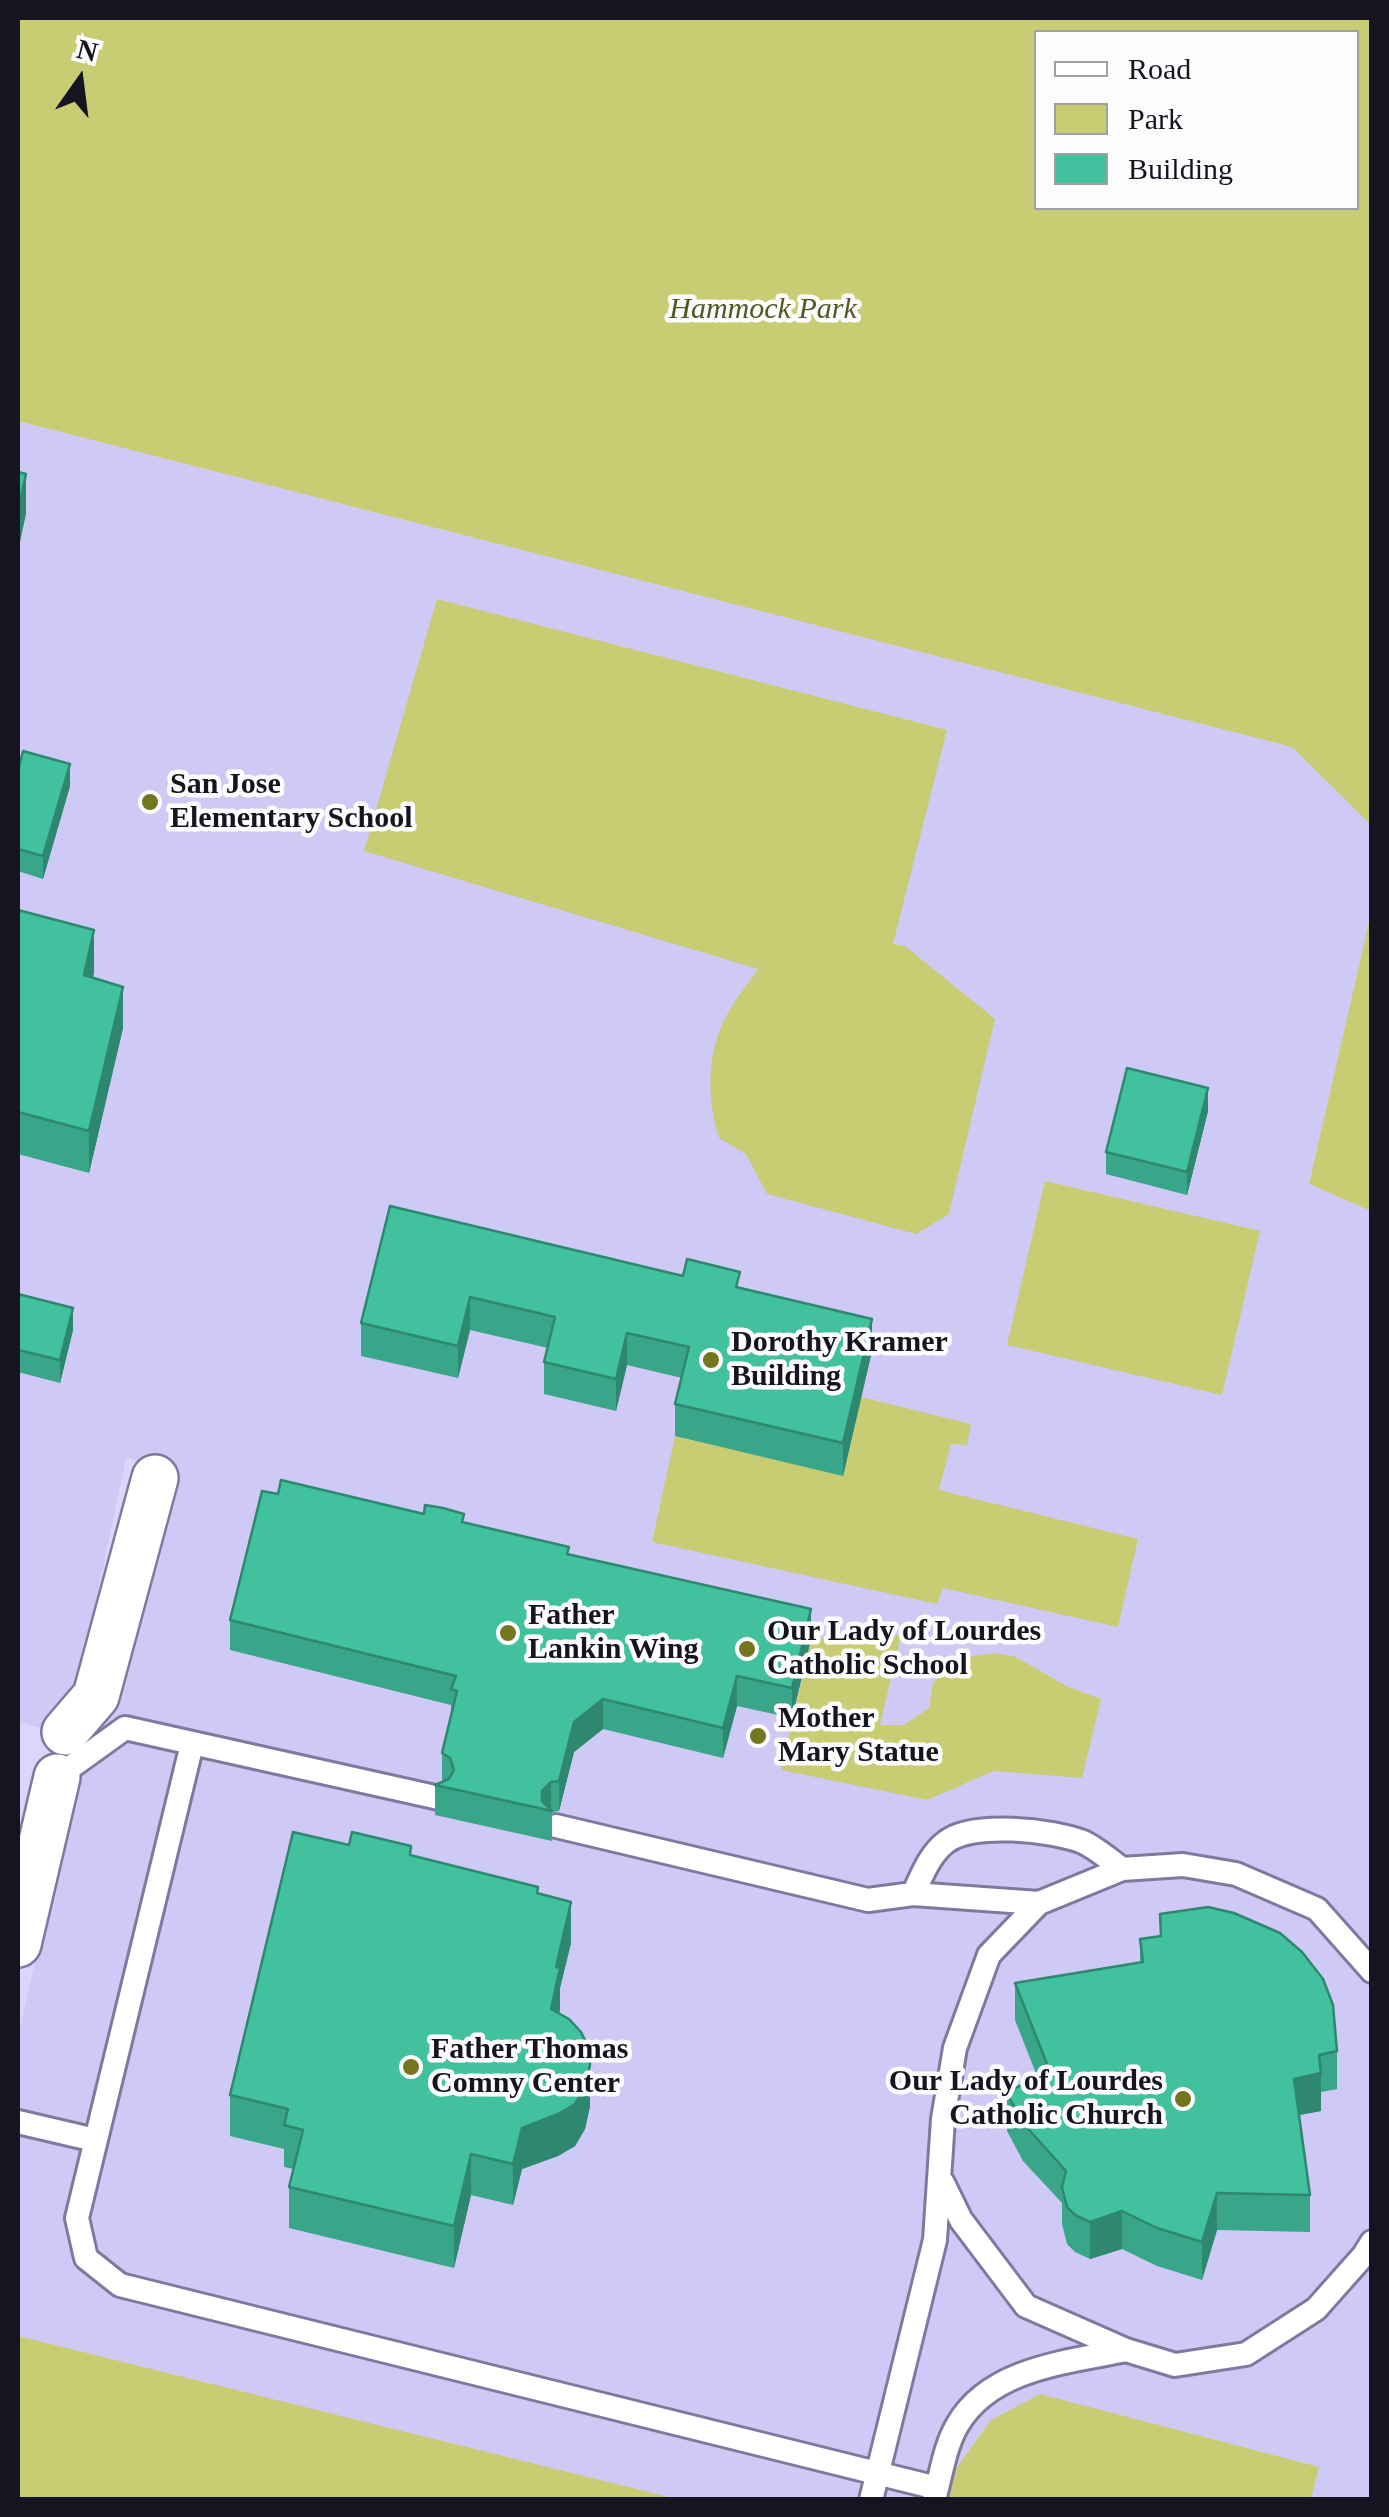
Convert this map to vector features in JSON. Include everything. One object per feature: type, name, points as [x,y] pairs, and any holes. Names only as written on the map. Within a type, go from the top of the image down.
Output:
[{"type":"street","points":[[65,1732],[96,1696],[155,1478]]},
{"type":"street","points":[[18,1944],[57,1777]]},
{"type":"lane","points":[[57,1777],[125,1728],[439,1798]]},
{"type":"lane","points":[[192,1744],[77,2218],[86,2258],[120,2285],[877,2473],[936,2494],[957,2425],[977,2400],[1031,2369],[1126,2350]]},
{"type":"lane","points":[[556,1826],[868,1900],[913,1894],[1040,1903]]},
{"type":"lane","points":[[913,1894],[933,1855],[949,1839],[982,1830],[1040,1832],[1084,1843],[1122,1868]]},
{"type":"lane","points":[[871,2500],[935,2240],[943,2119],[955,2048],[989,1955],[1040,1903],[1122,1868],[1183,1865],[1236,1874],[1317,1910],[1372,1971]]},
{"type":"lane","points":[[18,2122],[95,2140]]},
{"type":"lane","points":[[941,2180],[961,2220],[1026,2306],[1126,2350],[1175,2365],[1246,2354],[1316,2309],[1372,2242]]},
{"type":"shaded area","name":"Our Lady of Lourdes Catholic School","points":[[18,421],[1292,747],[1371,825],[1371,913],[1309,1184],[1372,1211],[1371,2499],[18,2499],[18,2036],[66,1829],[179,1470],[126,1458],[68,1735],[18,1722]]},
{"type":"green space","name":"Hammock Park","points":[[18,18],[1371,18],[1371,825],[1292,747],[18,421]]},
{"type":"green space","points":[[437,599],[947,730],[893,944],[905,946],[995,1019],[949,1214],[916,1234],[767,1194],[746,1154],[719,1138],[710,1088],[713,1055],[723,1023],[758,969],[364,851]]},
{"type":"green space","points":[[1371,913],[1371,1211],[1309,1184]]},
{"type":"green space","points":[[1045,1181],[1260,1231],[1222,1395],[1007,1345]]},
{"type":"green space","points":[[861,1397],[971,1424],[967,1445],[951,1444],[939,1490],[1138,1539],[1118,1627],[943,1588],[937,1604],[652,1542],[675,1436],[842,1475]]},
{"type":"green space","points":[[901,1635],[880,1725],[904,1725],[929,1708],[933,1683],[947,1668],[969,1657],[994,1653],[1016,1657],[1068,1687],[1101,1699],[1082,1778],[994,1771],[927,1800],[781,1770],[811,1639]]},
{"type":"green space","points":[[18,2336],[677,2499],[18,2499]]},
{"type":"green space","points":[[1040,2394],[1319,2467],[1311,2499],[947,2499],[953,2473],[991,2420]]},
{"type":"building","points":[[18,472],[26,474],[18,510]]},
{"type":"building","points":[[23,751],[70,764],[43,856],[18,849],[18,771]]},
{"type":"building","points":[[18,910],[94,930],[84,975],[123,987],[89,1131],[18,1112]]},
{"type":"building","points":[[1127,1068],[1208,1088],[1187,1172],[1106,1152]]},
{"type":"building","name":"Dorothy Kramer Building","points":[[390,1206],[683,1276],[687,1259],[740,1272],[736,1287],[872,1319],[843,1443],[675,1404],[689,1347],[627,1333],[616,1379],[544,1362],[555,1317],[470,1297],[458,1346],[361,1323]]},
{"type":"building","points":[[18,1294],[73,1308],[60,1360],[18,1350]]},
{"type":"building","name":"Father Lankin Wing","points":[[281,1480],[424,1514],[425,1505],[443,1508],[464,1514],[462,1522],[569,1547],[567,1554],[811,1609],[792,1688],[737,1676],[723,1728],[603,1699],[574,1722],[559,1781],[551,1782],[542,1791],[542,1801],[552,1811],[435,1785],[449,1779],[454,1770],[450,1758],[442,1753],[457,1691],[451,1689],[456,1676],[230,1620],[262,1491],[278,1494]]},
{"type":"building","name":"Father Thomas Comny Center","points":[[293,1832],[349,1845],[352,1832],[411,1846],[410,1855],[538,1887],[537,1893],[571,1902],[551,2009],[569,2019],[589,2048],[585,2087],[575,2104],[522,2128],[513,2164],[471,2154],[454,2226],[289,2187],[303,2130],[284,2125],[288,2109],[230,2095]]},
{"type":"building","name":"Our Lady of Lourdes Catholic Church","points":[[1208,1907],[1234,1913],[1280,1933],[1302,1952],[1323,1979],[1333,2005],[1337,2051],[1319,2055],[1321,2073],[1294,2079],[1310,2195],[1217,2193],[1202,2242],[1157,2228],[1122,2211],[1090,2222],[1067,2207],[1062,2187],[1066,2171],[1023,2123],[1007,2093],[1049,2069],[1015,1983],[1143,1962],[1140,1939],[1161,1936],[1160,1914]]},
{"type":"place","name":"San Jose Elementary School","points":[[150,802]]},
{"type":"place","name":"Dorothy Kramer Building","points":[[711,1360]]},
{"type":"place","name":"Father Lankin Wing","points":[[508,1633]]},
{"type":"place","name":"Our Lady of Lourdes Catholic School","points":[[747,1649]]},
{"type":"place","name":"Mother Mary Statue","points":[[758,1736]]},
{"type":"place","name":"Father Thomas Comny Center","points":[[411,2067]]},
{"type":"place","name":"Our Lady of Lourdes Catholic Church","points":[[1183,2099]]}]
